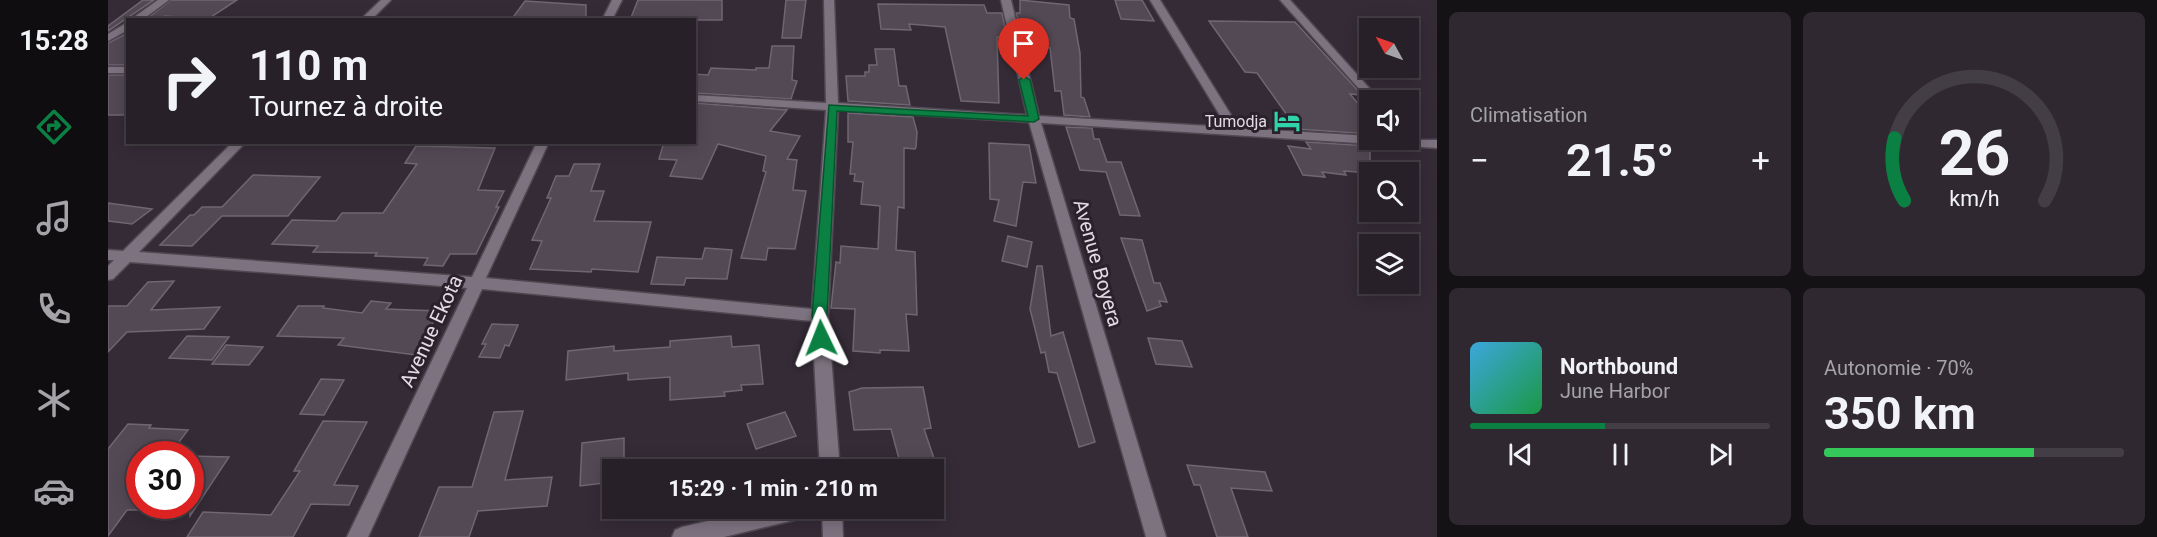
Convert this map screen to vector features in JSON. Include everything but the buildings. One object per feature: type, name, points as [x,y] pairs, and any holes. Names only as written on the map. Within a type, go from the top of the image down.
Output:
[{"type":"street","points":[[138,18],[164,0]]},
{"type":"street","points":[[367,18],[386,0]]},
{"type":"street","points":[[608,18],[618,0]]},
{"type":"street","points":[[829,0],[832,107],[820,316],[829,459]]},
{"type":"street","name":"Avenue Boyera","points":[[1006,0],[1034,119],[1156,537]]},
{"type":"street","points":[[1155,0],[1236,133]]},
{"type":"street","points":[[1285,0],[1366,90]]},
{"type":"street","points":[[108,38],[126,26]]},
{"type":"street","points":[[108,70],[126,70]]},
{"type":"street","points":[[696,98],[1236,133],[1359,138]]},
{"type":"street","points":[[1419,141],[1437,144]]},
{"type":"street","points":[[108,275],[238,144]]},
{"type":"street","name":"Avenue Ekota","points":[[357,537],[542,144]]},
{"type":"street","points":[[108,255],[477,283],[820,316]]},
{"type":"street","points":[[682,537],[760,519]]},
{"type":"street","points":[[832,519],[832,537]]},
{"type":"place","name":"Tumodja","points":[[1287,121]]},
{"type":"route","points":[[821,338],[820,316],[832,107],[1034,119],[1024,80]]}]
